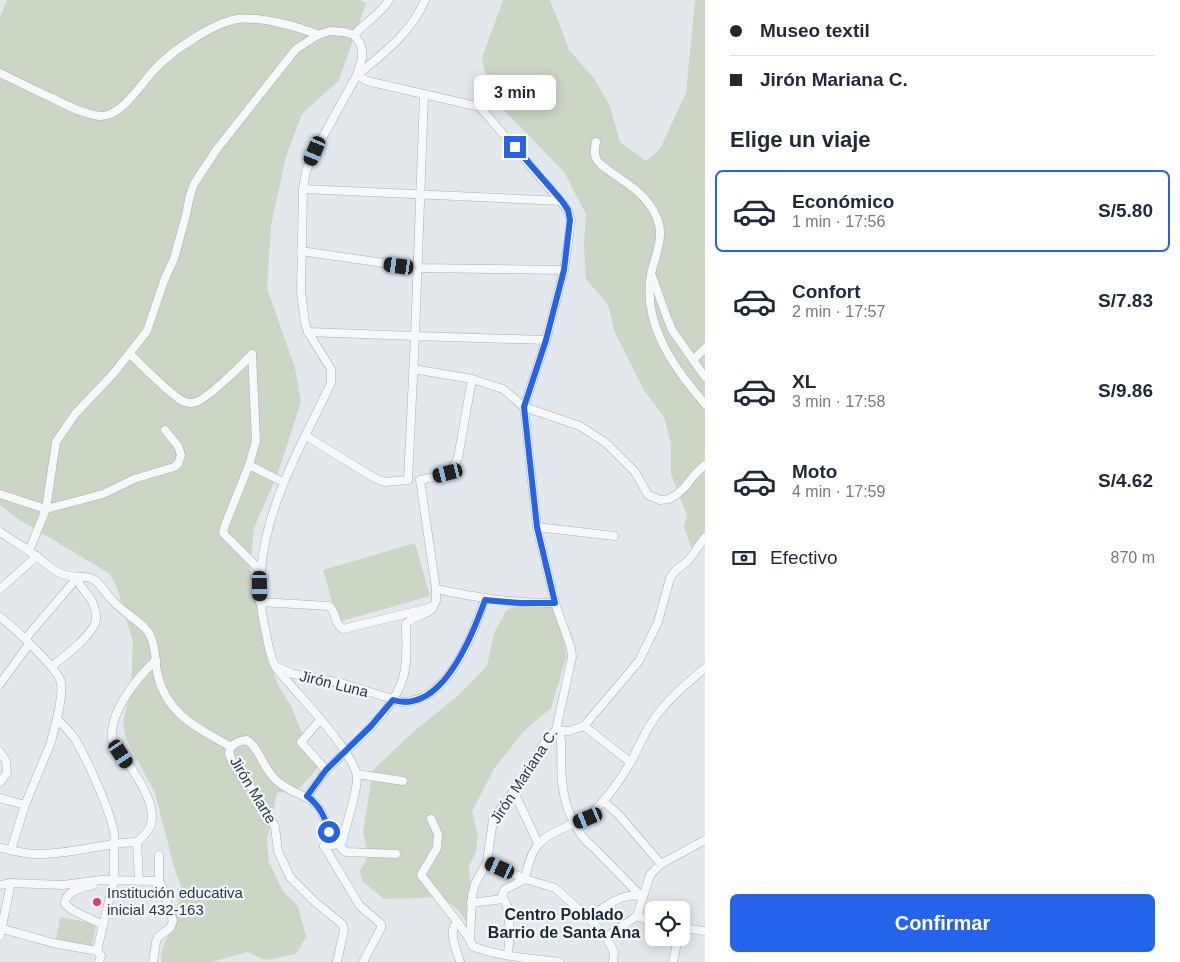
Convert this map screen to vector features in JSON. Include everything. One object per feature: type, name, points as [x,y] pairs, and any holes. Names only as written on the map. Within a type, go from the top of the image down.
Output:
[{"type":"street","points":[[354,35],[361,26],[378,14],[389,0]]},
{"type":"street","points":[[357,76],[397,41],[421,12],[425,0]]},
{"type":"street","points":[[0,73],[80,111],[101,116],[109,115],[120,109],[165,59],[182,46],[215,27],[235,19],[251,18],[285,24],[318,35]]},
{"type":"street","points":[[0,590],[33,553],[46,509],[56,442],[75,414],[114,374],[147,331],[174,259],[194,184],[217,150],[296,49],[318,35],[330,31],[354,35],[360,43],[362,50],[362,58],[357,76],[315,151],[306,170],[303,189],[301,292],[308,332],[332,369],[331,383],[283,482],[270,521],[260,570],[260,602],[275,667],[345,751],[357,774],[356,789],[343,840],[340,844],[324,846]]},
{"type":"street","name":"Jirón Mariana C.","points":[[357,76],[367,81],[480,107],[562,201],[568,210],[570,220],[564,270],[546,340],[524,407],[537,527],[555,603],[571,648],[572,657],[556,730],[548,737],[493,820],[487,862],[475,884],[470,940]]},
{"type":"street","points":[[408,480],[424,95]]},
{"type":"street","points":[[596,142],[594,152],[597,161],[637,189],[654,210],[658,220],[660,242],[651,274],[649,294],[654,326],[672,360],[705,404]]},
{"type":"street","points":[[303,189],[562,201]]},
{"type":"street","points":[[302,251],[418,268],[564,270]]},
{"type":"street","points":[[651,274],[672,330],[705,377]]},
{"type":"street","points":[[308,332],[546,340]]},
{"type":"street","points":[[693,360],[705,348]]},
{"type":"street","points":[[130,354],[168,390],[184,402],[189,403],[196,402],[207,395],[252,354],[256,441],[249,465],[223,533],[260,570]]},
{"type":"street","points":[[413,369],[472,379],[503,389],[524,407],[580,426],[606,442],[635,472],[648,494],[660,500],[676,496],[696,472],[705,465]]},
{"type":"street","points":[[306,436],[385,482],[420,480],[448,473],[455,467],[458,458],[472,379]]},
{"type":"street","points":[[0,494],[46,509],[103,494],[134,479],[174,467],[178,464],[181,455],[178,446],[165,430]]},
{"type":"street","points":[[249,465],[283,482]]},
{"type":"street","points":[[307,796],[326,770],[371,726],[393,700],[403,680],[406,666],[406,624],[409,620],[428,613],[436,601],[436,589],[420,480]]},
{"type":"street","points":[[537,527],[614,536]]},
{"type":"street","name":"Jirón Marte","points":[[2,537],[33,553],[57,572],[66,576],[94,579],[113,602],[145,628],[151,638],[162,688],[172,706],[196,728],[231,748],[232,760],[266,808],[275,827],[278,851],[290,877],[315,902],[342,924],[344,930],[337,962]]},
{"type":"street","points":[[556,730],[568,731],[584,726],[639,661],[658,622],[670,578],[676,570],[688,561],[705,537]]},
{"type":"street","points":[[0,684],[27,642],[77,578],[91,599],[96,618],[95,623],[92,630],[65,657],[52,666]]},
{"type":"street","points":[[436,589],[485,600],[555,603]]},
{"type":"street","name":"Jirón Luna","points":[[275,667],[293,674],[341,684],[393,700],[410,702],[422,698],[449,674],[464,654],[476,629],[485,600]]},
{"type":"street","points":[[260,602],[328,606],[332,609],[339,627],[343,629],[433,607]]},
{"type":"street","points":[[0,617],[52,666],[61,682],[57,719],[50,745],[25,805],[11,850]]},
{"type":"street","points":[[0,848],[33,854],[74,851],[114,843],[137,842],[147,832],[151,825],[152,813],[148,797],[112,740],[111,732],[115,719],[133,684],[156,660]]},
{"type":"street","points":[[525,879],[530,855],[538,843],[555,831],[588,818],[630,762],[642,739],[668,700],[705,668]]},
{"type":"street","points":[[57,719],[75,739],[97,784],[116,837],[114,843],[114,880],[97,951]]},
{"type":"street","points":[[320,720],[302,742],[326,770]]},
{"type":"street","points":[[584,726],[630,762]]},
{"type":"street","points":[[556,730],[561,740],[563,788],[574,823],[585,841],[643,898]]},
{"type":"street","points":[[231,748],[235,743],[247,740],[254,747],[263,765],[276,780],[286,788],[307,796],[318,807],[325,818],[330,838],[324,846]]},
{"type":"street","points":[[0,752],[6,761],[7,773],[0,782]]},
{"type":"street","points":[[357,774],[403,780]]},
{"type":"street","points":[[513,790],[538,843]]},
{"type":"street","points":[[0,798],[25,805]]},
{"type":"street","points":[[603,800],[618,814],[661,864]]},
{"type":"street","points":[[431,819],[438,834],[437,848],[421,875],[459,924],[471,944],[476,948],[508,955],[559,962]]},
{"type":"street","points":[[606,937],[638,916],[650,875],[661,864],[705,841]]},
{"type":"street","points":[[137,842],[139,881]]},
{"type":"street","points":[[340,844],[346,852],[396,854]]},
{"type":"street","points":[[324,846],[360,906],[381,924],[381,928],[363,962]]},
{"type":"street","points":[[153,962],[158,937],[170,928],[172,921],[159,881],[159,855]]},
{"type":"street","points":[[487,862],[525,879],[555,888],[589,918],[606,937],[614,952],[613,962]]},
{"type":"street","points":[[508,955],[509,922],[507,906],[502,893],[504,890],[525,879]]},
{"type":"street","points":[[0,885],[11,883],[63,885],[101,880],[159,881]]},
{"type":"street","points":[[103,925],[72,910],[65,904],[65,900],[68,894],[85,887],[114,880]]},
{"type":"street","points":[[11,883],[1,930],[52,943],[97,951],[101,956],[99,962]]},
{"type":"street","points":[[589,918],[625,896],[632,894],[643,898]]},
{"type":"street","points":[[472,903],[504,900]]},
{"type":"street","points":[[638,916],[645,920]]},
{"type":"street","points":[[459,924],[456,924],[453,930],[460,962]]},
{"type":"street","points":[[690,929],[705,931]]},
{"type":"street","points":[[673,962],[676,946]]},
{"type":"green space","points":[[7,0],[360,0],[366,3],[339,80],[302,114],[286,157],[271,225],[267,288],[295,368],[301,402],[279,470],[254,528],[250,567],[269,660],[278,685],[291,706],[306,743],[321,764],[299,789],[277,793],[267,840],[269,862],[282,890],[298,906],[306,937],[296,954],[266,960],[247,952],[212,962],[161,962],[162,949],[171,928],[182,889],[174,867],[155,793],[126,739],[123,722],[131,690],[133,642],[117,588],[110,574],[15,517],[0,505],[0,18]]},
{"type":"green space","points":[[503,0],[550,0],[569,50],[593,77],[610,106],[620,142],[646,161],[660,149],[686,93],[695,0],[705,0],[705,533],[691,547],[684,527],[687,515],[671,474],[671,444],[664,417],[644,390],[615,333],[608,305],[586,279],[584,245],[586,214],[564,172],[503,109],[487,82],[482,58]]},
{"type":"green space","points":[[415,543],[430,596],[338,622],[323,570]]},
{"type":"green space","points":[[550,602],[564,625],[566,658],[551,708],[523,732],[494,769],[472,811],[478,835],[476,852],[469,866],[471,897],[467,922],[456,908],[439,896],[384,899],[362,881],[360,871],[368,856],[363,832],[373,770],[413,732],[459,695],[487,666],[494,633],[506,611],[521,603]]},
{"type":"green space","points":[[60,917],[96,924],[92,946],[56,940]]},
{"type":"place","name":"Institución educativa inicial 432-163","points":[[97,902]]},
{"type":"district","name":"Centro Poblado Barrio de Santa Ana","points":[[564,923]]},
{"type":"route","points":[[329,832],[325,818],[318,807],[307,796],[326,770],[371,726],[393,700],[410,702],[422,698],[449,674],[464,654],[476,629],[485,600],[555,603],[537,527],[524,407],[546,340],[564,270],[570,220],[568,210],[562,201],[515,147]]}]
